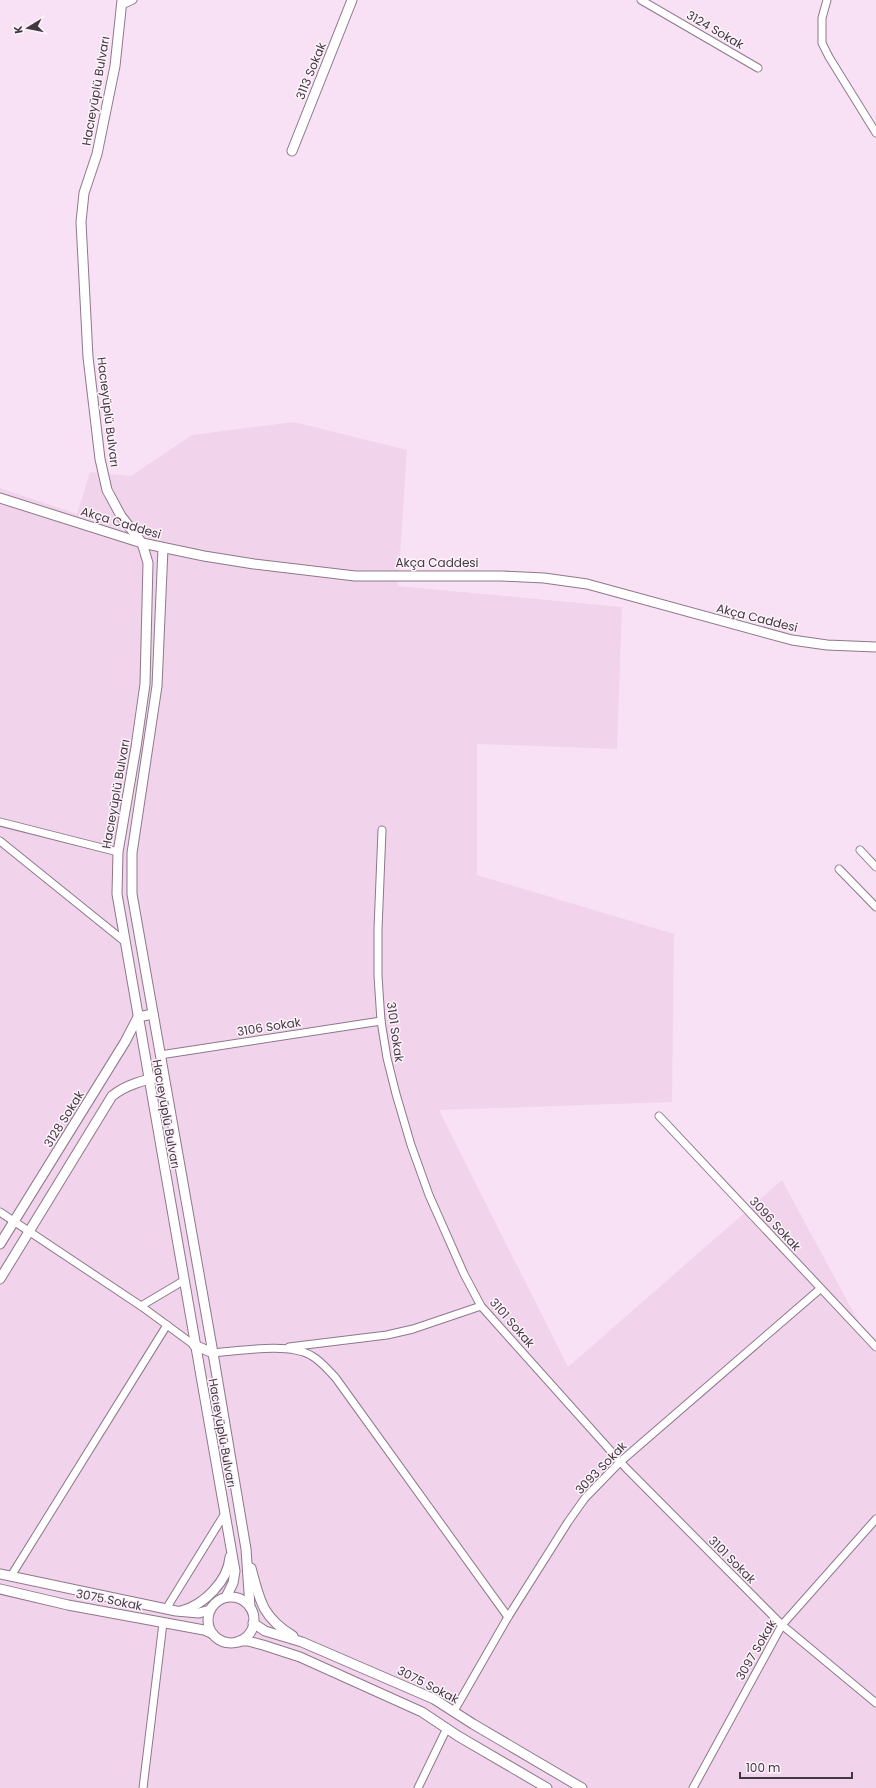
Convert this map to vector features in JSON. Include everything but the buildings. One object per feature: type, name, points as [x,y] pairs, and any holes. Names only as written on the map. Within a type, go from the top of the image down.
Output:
[{"type":"street","points":[[122,3],[133,0]]},
{"type":"street","name":"3113 Sokak","points":[[292,151],[352,0]]},
{"type":"street","name":"3124 Sokak","points":[[641,0],[758,68]]},
{"type":"street","points":[[827,0],[822,18],[822,43],[829,57],[876,133]]},
{"type":"street","name":"Hacıeyüplü Bulvarı","points":[[122,3],[115,66],[97,154],[84,192],[81,222],[81,248],[88,357],[100,459],[107,490],[116,507],[142,543],[148,563],[145,684],[118,852],[117,894],[194,1345],[235,1574],[233,1583],[226,1597]]},
{"type":"street","name":"Akça Caddesi","points":[[0,498],[142,543],[254,564],[355,576],[502,576],[551,579],[587,584],[792,640],[826,645],[876,648]]},
{"type":"street","name":"Hacıeyüplü Bulvarı","points":[[163,548],[157,686],[132,853],[132,894],[163,1076],[214,1353],[246,1550],[250,1607]]},
{"type":"street","points":[[145,684],[157,686]]},
{"type":"street","points":[[0,822],[118,852]]},
{"type":"street","name":"3101 Sokak","points":[[382,830],[378,929],[378,976],[381,1021],[396,1094],[411,1145],[429,1195],[464,1274],[481,1306],[620,1462],[782,1625],[876,1703]]},
{"type":"street","points":[[0,841],[124,941]]},
{"type":"street","points":[[860,850],[876,867]]},
{"type":"street","points":[[839,869],[876,907]]},
{"type":"street","points":[[138,1017],[153,1014]]},
{"type":"street","name":"3128 Sokak","points":[[0,1244],[125,1042],[138,1017]]},
{"type":"street","name":"3106 Sokak","points":[[160,1055],[381,1021]]},
{"type":"street","points":[[0,1279],[112,1096],[130,1085],[163,1076]]},
{"type":"street","name":"3096 Sokak","points":[[659,1116],[876,1347]]},
{"type":"street","points":[[0,1212],[14,1223],[141,1306],[194,1345],[214,1353],[285,1348],[387,1335],[413,1329],[481,1306]]},
{"type":"street","points":[[141,1306],[183,1281]]},
{"type":"street","name":"3093 Sokak","points":[[454,1711],[508,1617],[568,1522],[585,1498],[620,1462],[820,1289]]},
{"type":"street","points":[[11,1576],[167,1325]]},
{"type":"street","points":[[285,1348],[312,1355],[335,1377],[508,1617]]},
{"type":"street","points":[[166,1609],[224,1514]]},
{"type":"street","name":"3097 Sokak","points":[[693,1788],[782,1625],[876,1519]]},
{"type":"street","points":[[176,1611],[193,1606],[222,1580],[229,1565],[230,1548]]},
{"type":"street","points":[[246,1550],[262,1604],[268,1615],[277,1626],[302,1642]]},
{"type":"street","name":"3075 Sokak","points":[[0,1574],[176,1611],[195,1613],[210,1610]]},
{"type":"street","name":"3075 Sokak","points":[[0,1589],[163,1623],[204,1630],[213,1634]]},
{"type":"street","points":[[239,1642],[249,1633],[253,1623],[253,1614],[250,1607],[239,1598],[226,1597],[220,1600],[210,1610],[208,1622],[213,1634],[224,1642],[239,1642],[248,1641],[300,1657],[422,1712],[446,1728],[547,1788]]},
{"type":"street","points":[[143,1788],[163,1623]]},
{"type":"street","name":"3075 Sokak","points":[[253,1623],[265,1631],[302,1642],[434,1699],[473,1724],[582,1788]]},
{"type":"street","points":[[418,1788],[446,1728]]},
{"type":"shaded area","points":[[294,422],[407,450],[398,586],[622,607],[617,749],[477,744],[477,875],[674,934],[672,1102],[439,1110],[568,1367],[782,1180],[876,1354],[876,1788],[0,1788],[0,488],[77,514],[90,472],[131,476],[192,435]]}]
